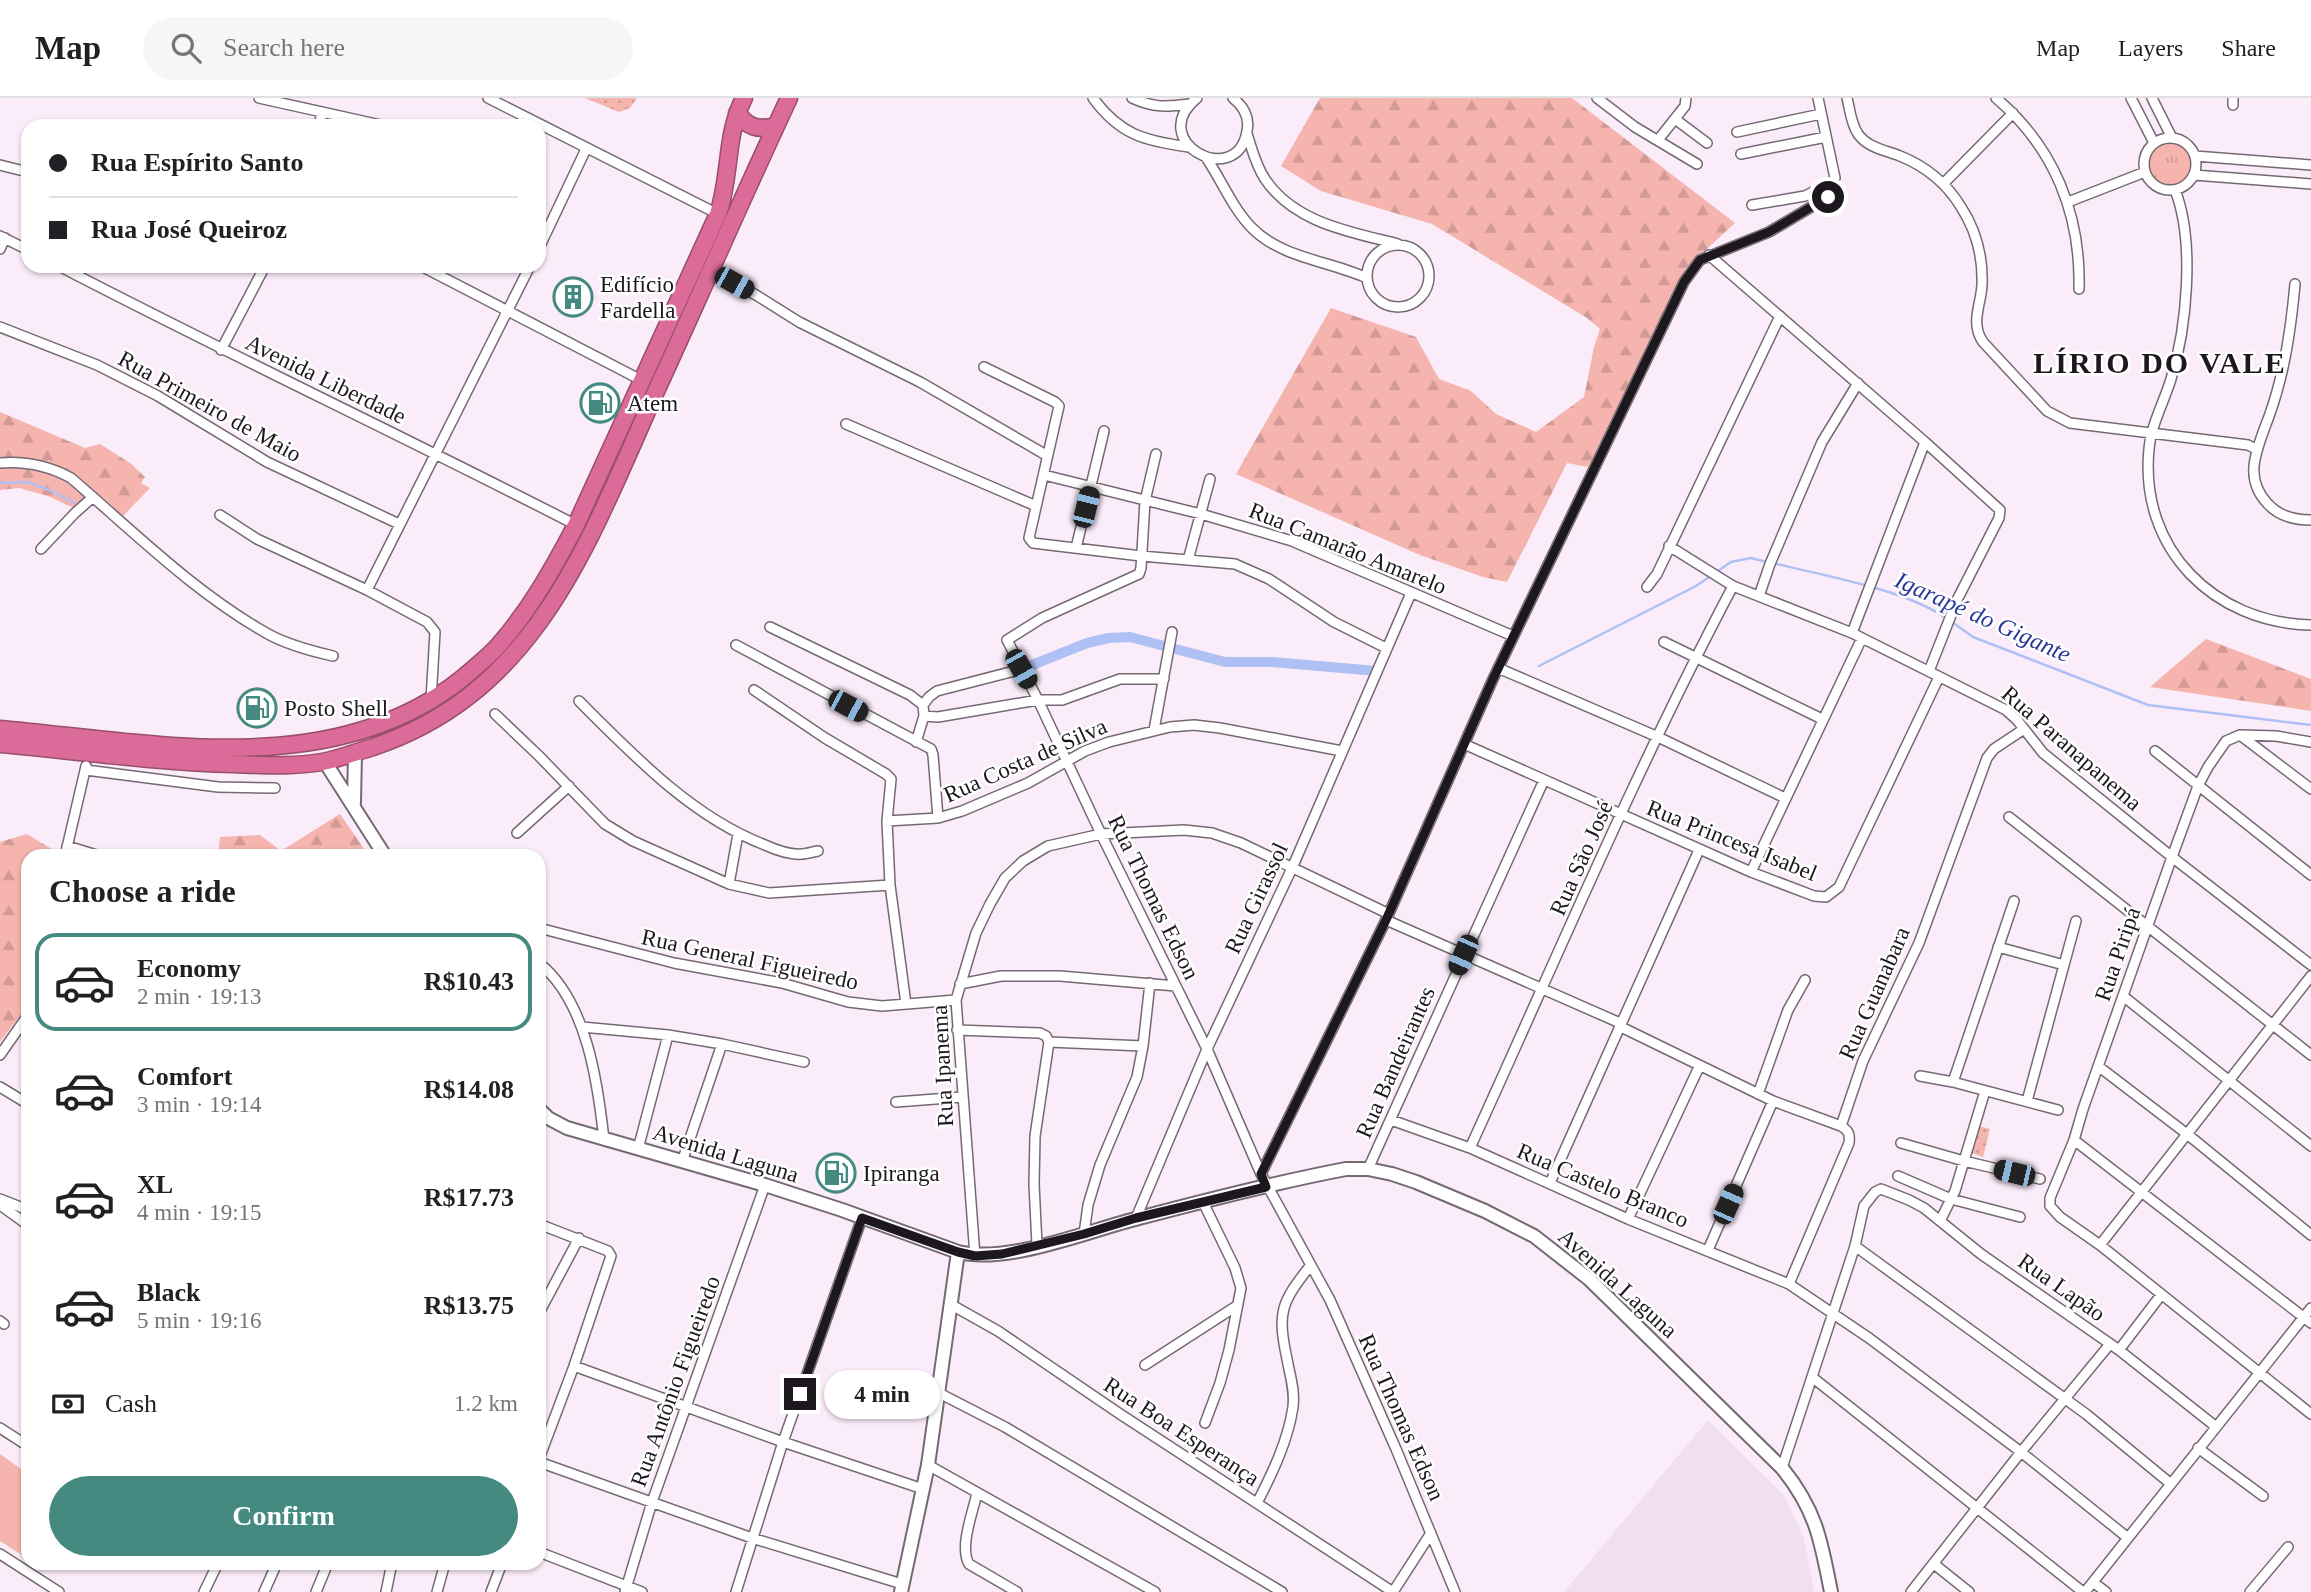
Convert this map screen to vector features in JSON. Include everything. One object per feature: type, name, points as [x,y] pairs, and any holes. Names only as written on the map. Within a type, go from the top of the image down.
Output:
[{"type":"highway","points":[[0,744],[198,763],[284,766],[326,762],[403,737],[478,690],[511,658],[541,619],[589,542],[789,98]]},
{"type":"highway","points":[[740,105],[744,122],[755,129],[776,126]]},
{"type":"highway","points":[[0,729],[194,747],[293,745],[371,728],[431,701],[455,685],[496,648],[517,623],[557,562],[576,525],[718,214],[729,142],[740,105]]},
{"type":"main road","points":[[354,804],[355,753]]},
{"type":"main road","points":[[326,762],[381,849]]},
{"type":"main road","name":"Avenida Laguna","points":[[546,1115],[557,1124],[604,1140],[765,1185],[975,1256],[1002,1254],[1136,1218],[1346,1169],[1368,1169],[1416,1182],[1485,1211],[1534,1236],[1558,1253],[1589,1279],[1782,1468],[1799,1489],[1812,1515],[1819,1533],[1831,1592]]},
{"type":"main road","points":[[902,1588],[928,1465],[958,1252]]},
{"type":"street","points":[[259,98],[354,119]]},
{"type":"street","points":[[488,98],[528,119]]},
{"type":"street","points":[[1093,98],[1105,114],[1124,130],[1151,140],[1189,147]]},
{"type":"street","points":[[1132,98],[1158,107],[1193,101]]},
{"type":"street","points":[[1233,98],[1246,114],[1247,134],[1265,179],[1282,200],[1310,218],[1339,230],[1408,246],[1417,250],[1424,258],[1430,277],[1423,294],[1414,303],[1404,307],[1383,304],[1375,298],[1369,289],[1367,278],[1372,258],[1379,250],[1398,244]]},
{"type":"street","points":[[1597,98],[1635,127],[1697,164]]},
{"type":"street","points":[[1658,140],[1685,106],[1686,98]]},
{"type":"street","points":[[1752,205],[1805,196],[1835,178],[1818,98]]},
{"type":"street","points":[[1847,98],[1853,126],[1863,139],[1873,147],[1913,162],[1943,184],[1961,206],[1978,244],[1982,286],[1976,324],[1983,342],[2047,411],[2070,424],[2248,445],[2256,449]]},
{"type":"street","points":[[1996,98],[2031,133],[2051,163],[2068,202],[2078,252],[2078,289]]},
{"type":"street","points":[[2131,98],[2154,143]]},
{"type":"street","points":[[2152,98],[2172,138]]},
{"type":"street","points":[[1193,101],[1181,123],[1184,139],[1197,155],[1207,159],[1229,156],[1243,144],[1247,134]]},
{"type":"street","points":[[320,119],[322,112]]},
{"type":"street","points":[[1943,184],[2013,113]]},
{"type":"street","points":[[1737,132],[1821,114]]},
{"type":"street","points":[[1675,119],[1707,142]]},
{"type":"street","points":[[546,128],[718,214]]},
{"type":"street","points":[[1741,154],[1826,137]]},
{"type":"street","points":[[2172,138],[2184,142],[2193,150],[2194,175],[2186,185],[2175,190],[2162,190],[2156,187],[2145,172],[2145,156],[2154,143],[2172,138]]},
{"type":"street","points":[[546,233],[586,149]]},
{"type":"street","points":[[2195,156],[2311,165]]},
{"type":"street","points":[[1207,159],[1242,217],[1271,243],[1367,278]]},
{"type":"street","points":[[0,165],[21,170]]},
{"type":"street","points":[[2068,202],[2145,172]]},
{"type":"street","points":[[2194,175],[2311,184]]},
{"type":"street","points":[[2175,190],[2185,244],[2184,309],[2173,373],[2152,433],[2148,469],[2153,507],[2163,535],[2188,573],[2211,593],[2250,615],[2280,623],[2311,625]]},
{"type":"street","points":[[1261,1174],[1388,917],[1498,668],[1684,282],[1700,260],[1769,232],[1828,197]]},
{"type":"street","points":[[0,249],[3,237],[21,246]]},
{"type":"street","points":[[1709,255],[2000,510],[1999,518],[1952,612],[1929,671]]},
{"type":"street","points":[[712,271],[799,322],[919,382],[1046,455]]},
{"type":"street","name":"Avenida Liberdade","points":[[72,273],[221,350],[437,454],[576,525]]},
{"type":"street","points":[[221,350],[261,273]]},
{"type":"street","points":[[434,273],[643,381]]},
{"type":"street","points":[[367,590],[526,273]]},
{"type":"street","points":[[2295,284],[2285,358],[2253,464],[2255,480],[2266,502],[2286,516],[2311,520]]},
{"type":"street","points":[[1647,587],[1657,574],[1780,316]]},
{"type":"street","name":"Rua Primeiro de Maio","points":[[0,327],[97,365],[158,397],[267,462],[399,524]]},
{"type":"street","points":[[984,367],[1055,402],[1059,407],[1029,538],[1034,543],[1140,556],[1219,561],[1251,570],[1334,622],[1386,648]]},
{"type":"street","points":[[1759,596],[1822,442],[1858,383]]},
{"type":"street","points":[[846,424],[1036,506]]},
{"type":"street","points":[[1076,548],[1104,431]]},
{"type":"street","points":[[1852,633],[1925,442]]},
{"type":"street","points":[[1140,556],[1145,501],[1156,454]]},
{"type":"street","points":[[0,463],[34,464],[54,469],[71,478],[177,569],[226,607],[269,635],[306,650],[333,656]]},
{"type":"street","name":"Rua Camarão Amarelo","points":[[1044,475],[1201,514],[1292,541],[1513,636]]},
{"type":"street","points":[[1188,560],[1210,479]]},
{"type":"street","points":[[41,549],[93,497]]},
{"type":"street","points":[[220,515],[257,540],[367,590],[427,622],[435,632],[431,701]]},
{"type":"street","name":"Rua Paranapanema","points":[[1669,546],[1733,586],[1852,633],[1992,702],[2017,720],[2043,753],[2172,858],[2311,965]]},
{"type":"street","name":"Rua Thomas Edson","points":[[1140,556],[1142,568],[1136,576],[1051,614],[1007,640],[1207,1049],[1266,1187],[1330,1300],[1455,1592]]},
{"type":"street","name":"Rua São José","points":[[1469,1148],[1620,815],[1695,658],[1733,586]]},
{"type":"street","name":"Rua Girassol","points":[[1136,1218],[1207,1049],[1293,866],[1411,593]]},
{"type":"street","points":[[770,626],[910,695],[923,705]]},
{"type":"street","points":[[1154,730],[1172,632]]},
{"type":"street","points":[[1751,872],[1862,638]]},
{"type":"street","points":[[1664,642],[1822,719]]},
{"type":"street","points":[[736,645],[931,749],[938,818]]},
{"type":"street","points":[[1498,668],[1658,737],[1785,798]]},
{"type":"street","points":[[916,742],[924,716],[923,705],[937,691],[1021,669]]},
{"type":"street","name":"Rua Princesa Isabel","points":[[1464,744],[1751,872],[1814,896],[1826,897],[1839,887],[1939,677]]},
{"type":"street","points":[[924,716],[938,717],[1038,700],[1062,699],[1120,679],[1164,679]]},
{"type":"street","points":[[754,690],[825,738],[889,776],[891,784],[887,821],[890,885],[906,1004]]},
{"type":"street","points":[[579,701],[661,779],[738,834],[776,850],[800,854],[818,851]]},
{"type":"street","points":[[495,714],[605,824],[621,835],[729,884],[769,893],[890,885]]},
{"type":"street","name":"Rua Costa de Silva","points":[[887,821],[938,818],[962,811],[1028,783],[1085,751],[1154,730],[1194,725],[1342,751]]},
{"type":"street","name":"Rua Guanabara","points":[[1788,1284],[1849,1143],[1848,1130],[1841,1126],[1863,1061],[1919,943],[1987,758],[1994,749],[2024,729]]},
{"type":"street","points":[[2240,735],[2276,736],[2311,742]]},
{"type":"street","points":[[2240,735],[2311,789]]},
{"type":"street","name":"Rua Piripá","points":[[2100,1245],[2054,1212],[2050,1206],[2050,1198],[2074,1140],[2198,786],[2226,741],[2240,735]]},
{"type":"street","points":[[2155,751],[2311,875]]},
{"type":"street","points":[[66,849],[89,752]]},
{"type":"street","points":[[86,769],[218,787],[275,789]]},
{"type":"street","name":"Rua Bandeirantes","points":[[1368,1169],[1544,780]]},
{"type":"street","points":[[517,833],[569,786]]},
{"type":"street","points":[[2009,817],[2311,1055]]},
{"type":"street","name":"Rua Ipanema","points":[[975,1256],[957,1030],[956,1000],[960,984],[976,933],[1005,878],[1023,861],[1048,846],[1101,834],[1184,830],[1212,833],[1241,842],[1293,866],[1463,955],[1619,1025],[1699,1067],[1773,1101],[1841,1126]]},
{"type":"street","points":[[729,884],[738,834]]},
{"type":"street","points":[[1550,1183],[1699,850]]},
{"type":"street","points":[[1953,1082],[2014,901]]},
{"type":"street","points":[[2027,1101],[2076,921]]},
{"type":"street","name":"Rua General Figueiredo","points":[[546,930],[674,964],[782,984],[848,1002],[882,1006],[956,1000]]},
{"type":"street","points":[[1998,947],[2064,965]]},
{"type":"street","points":[[546,969],[565,994],[582,1027],[600,1096],[604,1140]]},
{"type":"street","points":[[960,984],[1001,976],[1060,976],[1176,986]]},
{"type":"street","points":[[2311,976],[2100,1245],[2311,1414]]},
{"type":"street","points":[[1758,1094],[1788,1010],[1805,980]]},
{"type":"street","points":[[1084,1234],[1087,1205],[1100,1165],[1137,1077],[1150,983]]},
{"type":"street","points":[[2123,996],[2311,1146]]},
{"type":"street","points":[[0,1055],[21,1025]]},
{"type":"street","points":[[582,1027],[668,1035],[804,1062]]},
{"type":"street","points":[[957,1030],[1040,1033],[1046,1036],[1049,1042],[1035,1136],[1037,1245]]},
{"type":"street","points":[[638,1149],[668,1035]]},
{"type":"street","points":[[1049,1042],[1143,1046]]},
{"type":"street","points":[[682,1162],[722,1044]]},
{"type":"street","points":[[2098,1066],[2311,1235]]},
{"type":"street","points":[[1628,1219],[1699,1067]]},
{"type":"street","points":[[1920,1076],[2058,1110]]},
{"type":"street","points":[[0,1087],[21,1100]]},
{"type":"street","points":[[1940,1221],[1964,1161],[1984,1090]]},
{"type":"street","points":[[897,1102],[962,1097]]},
{"type":"street","points":[[1708,1250],[1773,1101]]},
{"type":"street","name":"Rua Castelo Branco","points":[[1391,1120],[1469,1148],[1628,1219],[1788,1284],[1832,1313],[2021,1452],[2128,1538]]},
{"type":"street","points":[[2074,1140],[2307,1320]]},
{"type":"street","points":[[1901,1143],[2040,1179]]},
{"type":"street","points":[[1898,1176],[1951,1199],[2020,1217]]},
{"type":"street","name":"Rua Antônio Figueiredo","points":[[626,1589],[652,1502],[765,1185]]},
{"type":"street","name":"Rua Lapão","points":[[1854,1246],[1864,1206],[1875,1192],[1881,1189],[1909,1200],[2119,1350],[2215,1426]]},
{"type":"street","points":[[0,1199],[21,1207]]},
{"type":"street","points":[[1203,1202],[1235,1268],[1241,1288],[1220,1383],[1205,1423]]},
{"type":"street","points":[[0,1205],[21,1219]]},
{"type":"street","points":[[736,1592],[783,1442],[862,1218]]},
{"type":"street","points":[[546,1226],[608,1251],[611,1256],[546,1441]]},
{"type":"street","points":[[546,1299],[579,1238]]},
{"type":"street","points":[[1782,1468],[1854,1246],[2065,1399],[2171,1484]]},
{"type":"street","points":[[1257,1503],[1276,1467],[1293,1407],[1293,1383],[1281,1317],[1283,1303],[1310,1266]]},
{"type":"street","points":[[2119,1350],[2161,1294]]},
{"type":"street","name":"Rua Boa Esperança","points":[[950,1304],[999,1331],[1120,1414],[1393,1592]]},
{"type":"street","points":[[1145,1365],[1238,1305]]},
{"type":"street","points":[[1812,1377],[2084,1592],[2258,1372],[2307,1320],[2311,1308]]},
{"type":"street","points":[[1911,1592],[2110,1344]]},
{"type":"street","points":[[574,1366],[783,1442],[923,1489]]},
{"type":"street","points":[[939,1393],[1005,1427],[1282,1592]]},
{"type":"street","points":[[0,1428],[21,1442]]},
{"type":"street","points":[[2198,1448],[2263,1496]]},
{"type":"street","points":[[546,1463],[752,1538],[902,1588]]},
{"type":"street","points":[[928,1465],[1155,1592]]},
{"type":"street","points":[[977,1493],[965,1546],[965,1558],[969,1564],[1017,1592]]},
{"type":"street","points":[[1393,1592],[1431,1533]]},
{"type":"street","points":[[2250,1592],[2288,1547]]},
{"type":"street","points":[[0,1554],[21,1568]]},
{"type":"street","points":[[546,1555],[626,1589],[642,1592]]},
{"type":"street","points":[[1934,1564],[1969,1592]]},
{"type":"street","points":[[25,1570],[59,1592]]},
{"type":"street","points":[[204,1592],[215,1570]]},
{"type":"street","points":[[264,1592],[274,1570]]},
{"type":"street","points":[[316,1592],[325,1570]]},
{"type":"street","points":[[386,1592],[391,1570]]},
{"type":"street","points":[[437,1592],[443,1570]]},
{"type":"street","points":[[491,1592],[499,1570]]},
{"type":"street","points":[[2093,1582],[2106,1592]]},
{"type":"shaded area","points":[[1708,1420],[1784,1495],[1804,1538],[1814,1592],[1564,1592]]},
{"type":"green space","points":[[585,98],[637,98],[630,108],[619,112]]},
{"type":"green space","points":[[1320,98],[1572,98],[1735,223],[1686,268],[1588,467],[1567,463],[1507,582],[1483,577],[1420,555],[1236,474],[1331,308],[1416,337],[1439,379],[1471,391],[1496,414],[1536,432],[1584,397],[1600,329],[1587,318],[1432,224],[1321,191],[1281,166]]},
{"type":"green space","points":[[2170,143],[2185,149],[2191,164],[2185,179],[2170,185],[2155,179],[2149,164],[2155,149]]},
{"type":"green space","points":[[0,412],[85,448],[100,444],[130,463],[145,477],[141,483],[150,488],[123,516],[102,497],[90,504],[72,507],[48,496],[19,488],[0,490]]},
{"type":"green space","points":[[2206,639],[2311,679],[2311,711],[2150,687]]},
{"type":"green space","points":[[340,814],[364,849],[284,849]]},
{"type":"green space","points":[[27,834],[52,849],[21,849],[21,1014],[0,1042],[0,842]]},
{"type":"green space","points":[[260,835],[278,849],[219,849],[220,837]]},
{"type":"green space","points":[[1979,1126],[1990,1129],[1983,1157],[1972,1153]]},
{"type":"green space","points":[[0,1454],[21,1469],[21,1554],[0,1541]]},
{"type":"waterway","points":[[0,483],[27,482],[75,503]]},
{"type":"waterway","name":"Igarapé do Gigante","points":[[1539,666],[1696,586],[1731,562],[1751,558],[1767,562]]},
{"type":"waterway","name":"Igarapé do Gigante","points":[[1773,563],[1886,591],[1946,618]]},
{"type":"waterway","name":"Igarapé do Gigante","points":[[1952,622],[1973,637],[2148,705],[2311,725]]},
{"type":"waterway","points":[[1022,669],[1087,643],[1130,637],[1225,662],[1272,662],[1377,671]]},
{"type":"place","name":"Edifício Fardella","points":[[573,297]]},
{"type":"place","name":"Atem","points":[[600,403]]},
{"type":"place","name":"Posto Shell","points":[[257,708]]},
{"type":"place","name":"Ipiranga","points":[[836,1173]]},
{"type":"district","name":"LÍRIO DO VALE","points":[[2160,363]]},
{"type":"route","points":[[800,1394],[862,1218],[958,1252],[975,1256],[1002,1254],[1266,1187],[1261,1174],[1386,920],[1493,679],[1684,282],[1700,260],[1769,232],[1828,197]]}]
